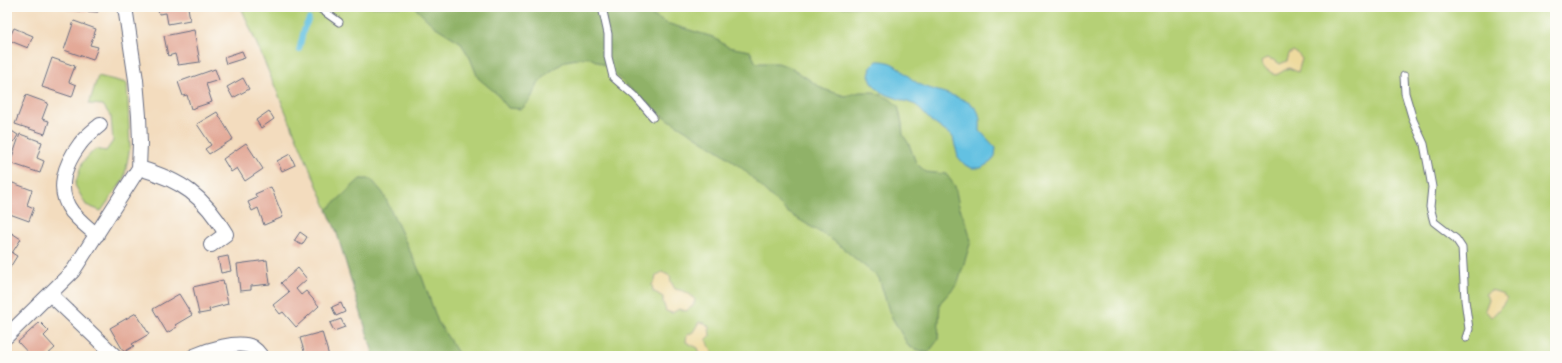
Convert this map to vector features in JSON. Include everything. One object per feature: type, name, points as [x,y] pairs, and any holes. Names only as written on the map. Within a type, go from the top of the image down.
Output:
[{"type":"street","points":[[7,336],[73,271],[138,168],[140,143],[136,80],[125,7]]},
{"type":"street","points":[[97,235],[72,211],[66,201],[62,188],[70,159],[80,143],[100,125]]},
{"type":"street","points":[[138,168],[161,175],[180,184],[198,198],[216,217],[226,234],[211,245]]},
{"type":"street","points":[[50,294],[115,356]]},
{"type":"street","points":[[194,356],[205,351],[240,345],[252,347],[261,356]]},
{"type":"lane","points":[[318,7],[339,22]]},
{"type":"lane","points":[[602,7],[608,34],[608,57],[613,77],[635,96],[653,117]]},
{"type":"lane","points":[[1404,76],[1405,93],[1413,120],[1424,144],[1432,186],[1430,207],[1434,222],[1451,235],[1462,248],[1466,314],[1469,329],[1466,338]]},
{"type":"green space","points":[[241,7],[1555,7],[1555,356],[374,356],[336,230]]},
{"type":"green space","points":[[415,7],[637,7],[666,23],[713,37],[728,47],[750,51],[756,63],[778,63],[792,68],[823,89],[845,96],[860,92],[874,92],[890,99],[898,106],[903,135],[909,144],[916,163],[926,172],[946,174],[955,186],[959,206],[971,241],[958,283],[940,303],[938,340],[928,353],[909,347],[890,314],[879,278],[834,241],[787,212],[743,169],[722,153],[663,116],[625,84],[608,67],[588,57],[566,61],[548,73],[538,84],[530,100],[522,109],[508,108],[497,94],[478,78],[470,58],[460,42],[434,26]]},
{"type":"green space","points":[[98,76],[127,83],[130,147],[124,179],[101,211],[86,205],[75,185],[82,163],[95,149],[106,151],[113,141],[111,117],[103,105],[89,104]]},
{"type":"green space","points":[[360,179],[371,179],[383,193],[422,277],[438,322],[460,356],[374,356],[336,230],[327,210]]},
{"type":"sand","points":[[1293,51],[1302,59],[1298,72],[1289,68],[1275,75],[1263,67],[1261,62],[1266,58],[1274,60],[1280,64],[1287,61],[1289,54]]},
{"type":"sand","points":[[662,272],[670,276],[671,282],[675,289],[686,293],[695,300],[693,306],[686,311],[679,309],[672,313],[666,311],[663,297],[653,291],[652,284],[655,281],[656,276]]},
{"type":"sand","points":[[1491,290],[1501,293],[1507,298],[1502,306],[1491,317],[1485,310],[1489,299],[1485,294]]},
{"type":"sand","points":[[699,322],[705,323],[709,327],[710,336],[706,340],[713,352],[713,356],[701,356],[698,348],[686,342],[687,335],[693,332]]},
{"type":"water","points":[[877,61],[884,61],[895,65],[919,84],[959,98],[973,105],[979,115],[980,131],[996,148],[995,156],[991,162],[981,168],[972,168],[965,165],[958,157],[953,137],[931,121],[916,105],[882,93],[873,84],[869,75],[871,67]]},
{"type":"building","points":[[67,7],[98,7],[98,12],[67,10]]},
{"type":"building","points":[[157,7],[188,7],[190,20],[168,24],[166,13],[159,14]]},
{"type":"building","points":[[74,21],[96,29],[90,45],[98,47],[93,60],[64,50]]},
{"type":"building","points":[[14,28],[33,36],[28,48],[8,40]]},
{"type":"building","points":[[194,30],[200,62],[178,65],[175,54],[168,56],[164,36]]},
{"type":"building","points":[[242,51],[245,58],[226,64],[224,57]]},
{"type":"building","points":[[52,58],[75,66],[69,82],[76,85],[72,97],[42,87]]},
{"type":"building","points":[[215,69],[219,80],[206,84],[212,102],[191,109],[187,95],[183,96],[178,82]]},
{"type":"building","points":[[243,78],[249,89],[233,98],[227,87]]},
{"type":"building","points":[[26,95],[48,103],[42,119],[49,121],[45,134],[15,124]]},
{"type":"building","points":[[269,111],[274,119],[261,128],[256,120]]},
{"type":"building","points":[[217,112],[233,139],[209,154],[205,149],[211,145],[197,124]]},
{"type":"building","points":[[10,130],[18,135],[14,142],[7,138]]},
{"type":"building","points":[[20,134],[42,142],[37,158],[44,161],[40,173],[10,163]]},
{"type":"building","points":[[246,143],[263,169],[245,181],[237,168],[231,172],[223,159]]},
{"type":"building","points":[[290,154],[295,165],[282,171],[277,161]]},
{"type":"building","points":[[10,182],[32,190],[27,205],[34,208],[29,221],[7,213],[7,191]]},
{"type":"building","points":[[271,187],[283,217],[264,225],[258,208],[252,211],[248,202],[257,198],[255,194]]},
{"type":"building","points":[[7,230],[21,239],[12,253],[17,256],[9,269],[7,267]]},
{"type":"building","points":[[300,232],[307,237],[302,245],[294,241]]},
{"type":"building","points":[[228,256],[231,271],[221,273],[218,258]]},
{"type":"building","points":[[267,260],[270,284],[251,286],[251,290],[240,291],[237,264]]},
{"type":"building","points":[[298,268],[307,279],[296,289],[301,295],[306,291],[319,306],[296,327],[283,312],[280,314],[273,305],[289,292],[281,283]]},
{"type":"building","points":[[223,280],[228,304],[209,309],[210,312],[199,314],[193,287]]},
{"type":"building","points":[[179,294],[192,315],[175,325],[177,327],[167,333],[153,309]]},
{"type":"building","points":[[341,303],[345,312],[336,316],[332,307]]},
{"type":"building","points":[[136,313],[149,334],[132,344],[134,346],[124,352],[110,328]]},
{"type":"building","points":[[341,319],[345,327],[334,331],[330,323]]},
{"type":"building","points":[[40,322],[49,331],[44,336],[55,348],[46,356],[31,356],[18,342]]},
{"type":"building","points":[[322,332],[329,356],[300,356],[305,354],[300,338]]},
{"type":"waterway","points":[[299,50],[304,29],[309,19]]}]
